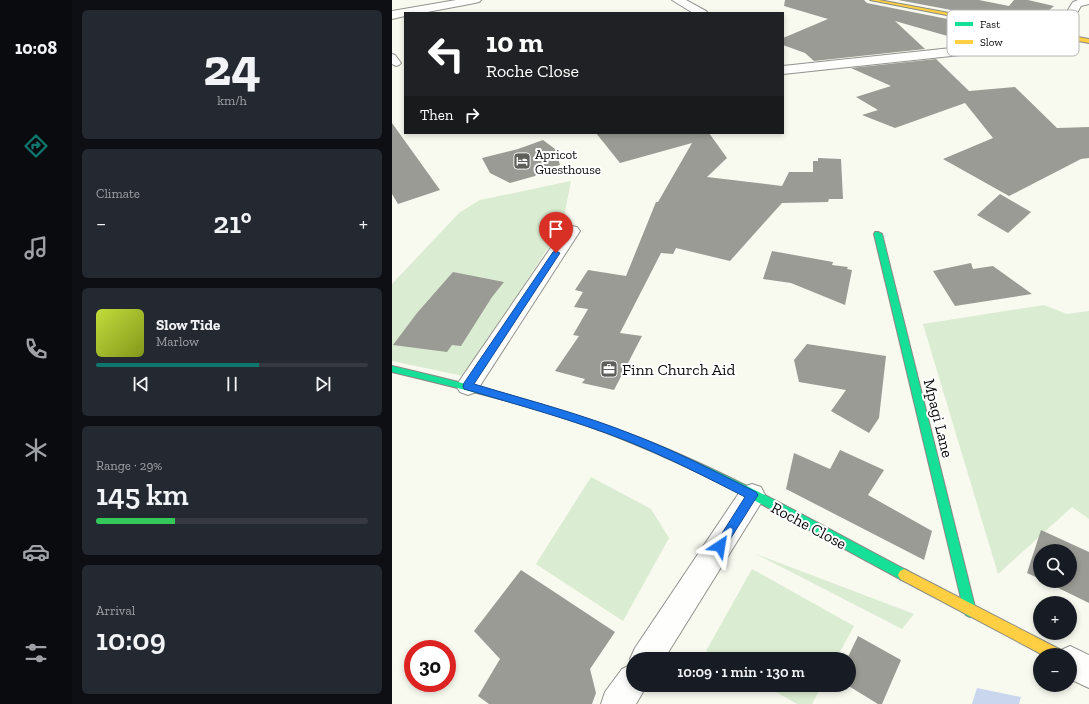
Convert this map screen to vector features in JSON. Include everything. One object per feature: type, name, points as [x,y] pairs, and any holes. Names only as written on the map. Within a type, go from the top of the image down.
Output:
[{"type":"street","points":[[678,0],[700,12]]},
{"type":"street","points":[[872,0],[947,14]]},
{"type":"street","points":[[409,12],[472,1],[480,12]]},
{"type":"street","points":[[1073,10],[1077,4],[1086,2]]},
{"type":"street","points":[[392,15],[404,13]]},
{"type":"street","points":[[1079,39],[1089,41]]},
{"type":"street","points":[[784,70],[947,52]]},
{"type":"street","points":[[468,386],[571,231]]},
{"type":"street","name":"Mpagi Lane","points":[[878,234],[970,611]]},
{"type":"street","name":"Roche Close","points":[[392,369],[468,386],[570,417],[630,438],[689,464],[752,495],[1042,648]]},
{"type":"street","points":[[651,652],[752,495]]},
{"type":"street","points":[[1077,666],[1089,672]]},
{"type":"street","points":[[617,704],[626,690]]},
{"type":"green space","points":[[571,181],[562,227],[463,376],[392,361],[392,284],[459,213],[480,200]]},
{"type":"green space","points":[[1044,305],[1067,314],[1089,311],[1089,519],[1072,507],[998,574],[923,324]]},
{"type":"green space","points":[[591,477],[651,509],[669,538],[623,621],[536,564]]},
{"type":"green space","points":[[756,554],[914,614],[902,629]]},
{"type":"green space","points":[[752,569],[854,626],[840,652],[706,651]]},
{"type":"green space","points":[[776,692],[818,692],[812,704],[797,704]]},
{"type":"water","points":[[977,688],[1021,697],[1019,704],[972,704]]},
{"type":"building","points":[[785,0],[864,0],[867,3],[947,19],[947,36],[895,21],[925,49],[814,61],[805,53],[784,45],[784,38],[828,19],[784,6]]},
{"type":"building","points":[[898,0],[979,0],[1009,6],[1014,0],[1028,0],[1054,6],[1049,10],[952,10]]},
{"type":"building","points":[[936,59],[969,91],[1015,87],[1057,128],[1089,127],[1089,158],[1081,159],[1009,196],[943,159],[993,138],[965,103],[895,128],[862,115],[878,110],[856,97],[891,86],[851,68]]},
{"type":"building","points":[[392,123],[440,190],[398,204],[392,194]]},
{"type":"building","points":[[597,134],[710,134],[727,158],[707,177],[782,186],[789,172],[813,172],[813,161],[818,161],[818,158],[841,159],[843,199],[829,199],[828,202],[782,203],[730,261],[676,248],[673,254],[661,253],[620,333],[642,336],[614,390],[582,383],[585,379],[555,371],[579,336],[573,335],[588,309],[574,307],[583,292],[575,290],[588,270],[626,276],[656,202],[658,202],[692,143],[620,163]]},
{"type":"building","points":[[543,140],[555,149],[560,165],[540,171],[535,176],[510,183],[490,173],[482,158],[518,149]]},
{"type":"building","points":[[1000,194],[1031,212],[1008,233],[977,215]]},
{"type":"building","points":[[772,251],[833,262],[832,265],[848,267],[847,269],[852,270],[845,305],[791,283],[763,279]]},
{"type":"building","points":[[971,263],[973,269],[993,266],[1032,294],[955,306],[933,271]]},
{"type":"building","points":[[453,272],[504,282],[492,297],[461,346],[452,345],[447,352],[393,345],[417,313]]},
{"type":"building","points":[[807,344],[886,356],[879,418],[869,433],[831,411],[846,390],[799,382],[794,360]]},
{"type":"building","points":[[840,450],[884,470],[868,495],[932,531],[924,560],[786,489],[794,453],[830,469]]},
{"type":"building","points":[[1041,530],[1072,544],[1036,544]]},
{"type":"building","points":[[1077,546],[1089,552],[1089,603],[1058,588],[1077,588]]},
{"type":"building","points":[[1033,555],[1033,576],[1027,573]]},
{"type":"building","points":[[521,570],[615,632],[590,669],[596,693],[592,704],[489,704],[478,696],[500,659],[474,631]]},
{"type":"building","points":[[858,636],[901,660],[882,704],[878,704],[856,691],[856,652],[850,652]]},
{"type":"traffic: fast","points":[[878,234],[970,611]]},
{"type":"traffic: fast","points":[[392,369],[512,399],[572,417],[630,438],[735,486],[904,575]]},
{"type":"traffic: slow","points":[[872,0],[947,14]]},
{"type":"traffic: slow","points":[[1079,39],[1089,41]]},
{"type":"traffic: slow","points":[[904,575],[1043,648]]},
{"type":"place","name":"Apricot Guesthouse","points":[[522,161]]},
{"type":"place","name":"Finn Church Aid","points":[[609,369]]},
{"type":"route","points":[[556,253],[468,386],[570,417],[630,438],[689,464],[752,495],[720,546]]}]
